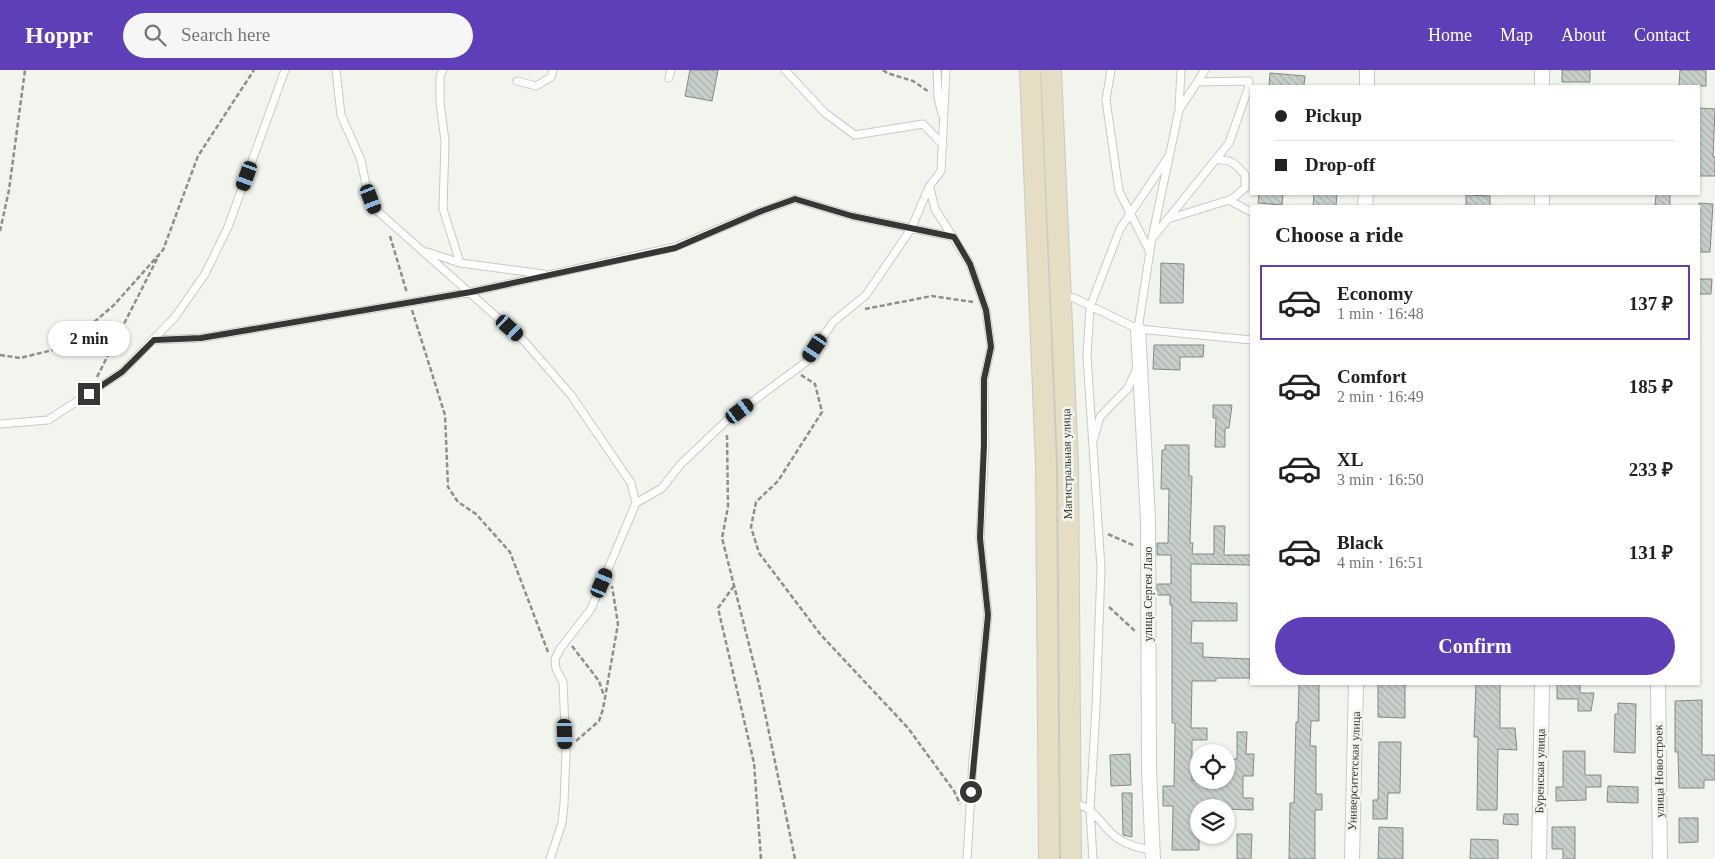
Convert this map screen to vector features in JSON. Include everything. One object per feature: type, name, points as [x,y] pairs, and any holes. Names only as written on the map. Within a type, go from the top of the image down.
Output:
[{"type":"main road","name":"Магистральная улица","points":[[1030,70],[1046,464],[1049,859]]},
{"type":"main road","name":"Магистральная улица","points":[[1054,72],[1068,464],[1071,859]]},
{"type":"street","points":[[1367,70],[1367,85]]},
{"type":"street","points":[[1542,70],[1542,85]]},
{"type":"street","name":"улица Сергея Лазо","points":[[1138,329],[1148,550],[1149,770],[1153,855]]},
{"type":"street","name":"Университетская улица","points":[[1352,859],[1356,685]]},
{"type":"street","name":"Буренская улица","points":[[1539,859],[1542,685]]},
{"type":"street","name":"улица Новостроек","points":[[1658,685],[1660,859]]},
{"type":"lane","points":[[0,424],[48,420],[122,372],[176,317],[205,274],[228,227],[285,70]]},
{"type":"lane","points":[[336,70],[341,115],[360,160],[367,190],[374,208],[524,340],[571,395],[631,483],[636,503],[610,565],[591,608],[567,639],[555,659],[556,669],[563,682],[566,752],[562,823],[550,859]]},
{"type":"lane","points":[[443,70],[440,76],[440,102],[445,141],[443,209],[460,263]]},
{"type":"lane","points":[[517,81],[536,86],[551,77],[553,70]]},
{"type":"lane","points":[[670,78],[671,70]]},
{"type":"lane","points":[[785,70],[825,113],[855,135],[923,124],[943,145]]},
{"type":"lane","points":[[937,70],[938,98],[944,122]]},
{"type":"lane","points":[[636,503],[662,488],[680,465],[726,420],[806,362],[833,322],[866,295],[911,229],[930,187],[941,171],[946,70]]},
{"type":"lane","points":[[1111,70],[1106,100],[1119,191],[1150,252]]},
{"type":"lane","points":[[1138,329],[1152,238],[1179,110],[1181,70]]},
{"type":"lane","points":[[1179,110],[1205,70]]},
{"type":"lane","points":[[1152,238],[1229,143],[1249,81],[1197,82]]},
{"type":"lane","points":[[1093,859],[1090,809],[1100,597],[1098,528],[1086,356],[1090,307],[1120,229],[1169,156]]},
{"type":"lane","points":[[1168,219],[1228,200],[1245,188],[1245,175],[1234,163],[1225,159],[1215,160]]},
{"type":"lane","points":[[930,187],[935,209],[970,264],[984,304],[991,347],[984,379],[984,445],[980,538],[988,615],[967,859]]},
{"type":"lane","points":[[154,340],[201,338],[410,303],[471,292],[675,248],[759,212],[795,199],[852,216],[954,237]]},
{"type":"lane","points":[[1228,200],[1250,211]]},
{"type":"lane","points":[[424,251],[460,263],[516,272],[553,274]]},
{"type":"lane","points":[[1061,296],[1074,298],[1138,329],[1250,340]]},
{"type":"lane","points":[[1091,446],[1100,417],[1128,388],[1140,361]]},
{"type":"lane","points":[[1070,804],[1081,804],[1090,809],[1116,837],[1153,855]]},
{"type":"path","points":[[0,231],[9,190],[25,70]]},
{"type":"path","points":[[89,394],[119,331],[162,250],[198,156],[254,70]]},
{"type":"path","points":[[883,70],[913,81],[938,98]]},
{"type":"path","points":[[385,217],[445,415],[448,486],[458,502],[476,514],[510,552],[549,654],[555,659]]},
{"type":"path","points":[[0,354],[20,358],[64,347],[114,306],[162,250]]},
{"type":"path","points":[[862,310],[878,305],[932,296],[984,304]]},
{"type":"path","points":[[794,371],[815,384],[822,412],[778,481],[756,502],[752,527],[759,553],[821,635],[908,728],[954,790],[969,823]]},
{"type":"path","points":[[726,420],[728,507],[722,538],[759,684],[795,859]]},
{"type":"path","points":[[1098,528],[1120,542],[1148,550]]},
{"type":"path","points":[[566,752],[583,734],[600,721],[618,624],[610,565]]},
{"type":"path","points":[[734,586],[718,608],[754,763],[761,859]]},
{"type":"path","points":[[1100,597],[1149,643]]},
{"type":"path","points":[[567,639],[599,681],[604,699]]},
{"type":"building","points":[[690,70],[718,70],[712,101],[685,96]]},
{"type":"building","points":[[1562,70],[1590,70],[1590,82],[1562,82]]},
{"type":"building","points":[[1680,70],[1706,70],[1706,86],[1679,85]]},
{"type":"building","points":[[1270,73],[1305,76],[1304,85],[1269,85]]},
{"type":"building","points":[[1700,108],[1715,109],[1713,157],[1715,157],[1715,176],[1700,176]]},
{"type":"building","points":[[1259,195],[1283,195],[1282,205],[1258,203]]},
{"type":"building","points":[[1314,195],[1337,195],[1336,205],[1313,205]]},
{"type":"building","points":[[1466,195],[1490,196],[1490,205],[1466,205]]},
{"type":"building","points":[[1656,195],[1670,195],[1670,205],[1655,205]]},
{"type":"building","points":[[1699,203],[1713,204],[1710,252],[1700,252]]},
{"type":"building","points":[[1161,263],[1184,264],[1183,303],[1160,303]]},
{"type":"building","points":[[1700,279],[1712,279],[1711,294],[1700,294]]},
{"type":"building","points":[[1154,345],[1204,345],[1203,357],[1180,357],[1180,370],[1153,369]]},
{"type":"building","points":[[1213,405],[1232,405],[1229,428],[1225,428],[1225,447],[1215,447],[1216,418],[1213,418]]},
{"type":"building","points":[[1165,445],[1189,445],[1189,476],[1192,476],[1190,543],[1193,543],[1192,554],[1214,554],[1214,526],[1225,526],[1224,555],[1250,555],[1250,565],[1191,564],[1191,602],[1237,603],[1237,621],[1192,621],[1191,643],[1203,643],[1203,657],[1250,659],[1250,678],[1216,678],[1216,681],[1192,681],[1191,728],[1207,728],[1207,740],[1192,740],[1192,744],[1190,744],[1190,789],[1235,789],[1237,732],[1247,732],[1246,754],[1254,754],[1253,776],[1243,776],[1243,798],[1253,798],[1253,810],[1235,809],[1235,799],[1190,799],[1190,844],[1199,844],[1199,850],[1172,850],[1173,806],[1163,806],[1163,786],[1174,786],[1175,723],[1172,723],[1172,605],[1170,605],[1170,595],[1157,595],[1157,584],[1171,584],[1171,555],[1157,555],[1157,543],[1168,543],[1169,489],[1161,489],[1162,450],[1165,450]]},
{"type":"building","points":[[1299,685],[1319,685],[1319,721],[1311,721],[1310,746],[1316,746],[1316,794],[1322,794],[1322,810],[1315,810],[1315,859],[1289,859],[1290,803],[1294,803],[1296,722],[1298,722]]},
{"type":"building","points":[[1378,685],[1405,685],[1405,718],[1378,717]]},
{"type":"building","points":[[1476,685],[1500,685],[1500,728],[1515,728],[1517,750],[1498,749],[1497,810],[1477,810],[1478,737],[1474,737]]},
{"type":"building","points":[[1557,685],[1580,685],[1580,693],[1594,693],[1591,711],[1578,711],[1578,699],[1557,699]]},
{"type":"building","points":[[1702,700],[1702,755],[1715,755],[1715,780],[1704,780],[1704,788],[1679,788],[1678,752],[1675,752],[1675,701]]},
{"type":"building","points":[[1618,703],[1636,704],[1635,753],[1614,752],[1615,714],[1618,714]]},
{"type":"building","points":[[1379,742],[1401,742],[1400,793],[1388,793],[1387,819],[1373,819],[1373,800],[1378,800]]},
{"type":"building","points":[[1563,751],[1585,751],[1585,775],[1601,775],[1601,787],[1586,787],[1586,800],[1556,801],[1556,787],[1563,787]]},
{"type":"building","points":[[1130,754],[1131,785],[1111,786],[1110,755]]},
{"type":"building","points":[[1608,786],[1638,787],[1638,803],[1607,802]]},
{"type":"building","points":[[1122,793],[1132,793],[1132,837],[1123,835]]},
{"type":"building","points":[[1504,814],[1518,814],[1518,825],[1503,824]]},
{"type":"building","points":[[1679,818],[1698,818],[1698,842],[1679,843]]},
{"type":"building","points":[[1379,827],[1403,828],[1403,859],[1378,859]]},
{"type":"building","points":[[1552,827],[1575,827],[1575,859],[1563,859],[1563,849],[1552,849]]},
{"type":"building","points":[[1237,834],[1252,834],[1251,859],[1237,859]]},
{"type":"building","points":[[1471,839],[1498,840],[1498,859],[1470,859]]},
{"type":"route","points":[[89,394],[122,372],[154,340],[201,338],[322,319],[471,292],[675,248],[759,212],[795,199],[852,216],[954,237],[970,264],[986,310],[991,347],[984,379],[984,445],[980,538],[988,615],[971,792]]}]
